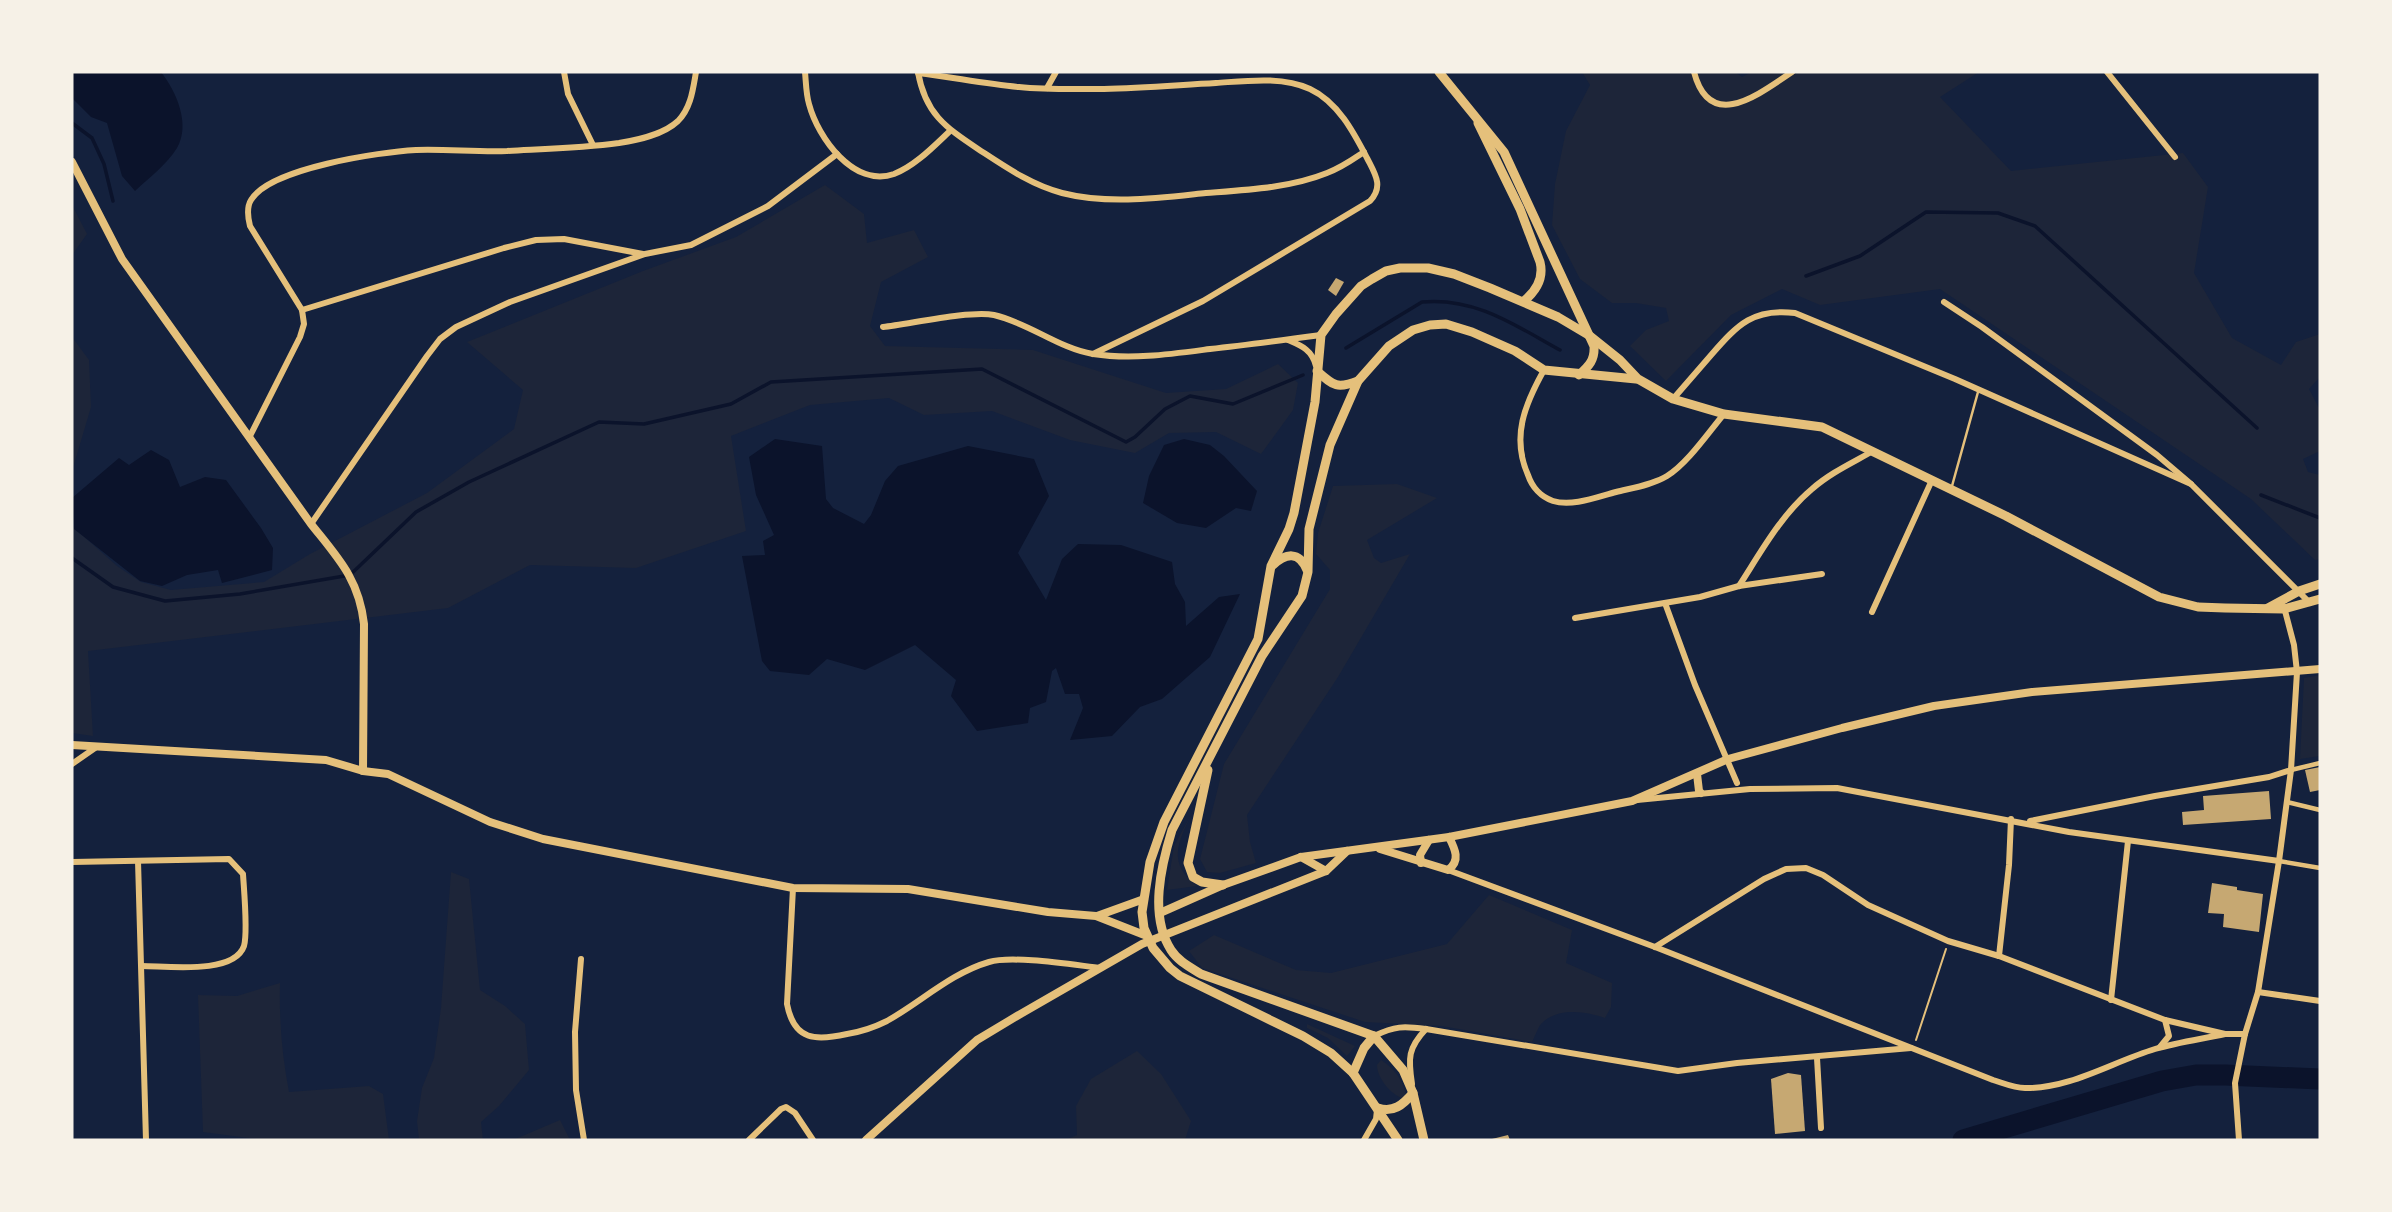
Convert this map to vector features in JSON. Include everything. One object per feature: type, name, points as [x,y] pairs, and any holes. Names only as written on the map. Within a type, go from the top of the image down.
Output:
[{"type":"main road","points":[[1439,72],[1495,138],[1514,170],[1590,336],[1595,355],[1589,366],[1579,375]]},
{"type":"main road","points":[[1474,115],[1520,209],[1540,262],[1542,270],[1539,282],[1524,301]]},
{"type":"main road","points":[[1398,1140],[1353,1073],[1336,1058],[1303,1036],[1180,976],[1145,940],[1142,920],[1150,862],[1164,822],[1258,639],[1271,566],[1294,513],[1315,402],[1321,335],[1361,286],[1386,271],[1400,268],[1428,268],[1454,274],[1524,301],[1590,336],[1620,360],[1637,379]]},
{"type":"main road","points":[[1424,1140],[1413,1093],[1403,1070],[1374,1037],[1201,974],[1186,965],[1171,950],[1164,937],[1160,913],[1161,881],[1172,830],[1266,648],[1298,602],[1308,572],[1309,529],[1330,444],[1358,381],[1389,346],[1413,330],[1447,324],[1515,351],[1544,370],[1579,375],[1626,376],[1637,379],[1673,399],[1724,414],[1822,427],[1951,489],[2159,597],[2198,607],[2283,608],[2320,599]]},
{"type":"main road","points":[[1317,371],[1338,386],[1343,387],[1358,381]]},
{"type":"main road","points":[[1271,566],[1284,556],[1294,555],[1300,558],[1308,572]]},
{"type":"main road","points":[[2283,608],[2300,591],[2320,584]]},
{"type":"main road","points":[[1210,758],[1188,863],[1192,877],[1202,882],[1223,885]]},
{"type":"main road","points":[[1353,1073],[1364,1048],[1374,1037]]},
{"type":"main road","points":[[1378,1108],[1386,1111],[1401,1105],[1413,1093]]},
{"type":"street","points":[[564,72],[568,94],[593,145]]},
{"type":"street","points":[[249,438],[303,329],[302,310],[266,254],[248,219],[250,201],[271,183],[312,168],[380,153],[442,149],[505,151],[638,139],[672,125],[688,107],[696,72]]},
{"type":"street","points":[[805,72],[809,104],[820,129],[837,154],[863,173],[879,176],[894,174],[928,152],[950,131]]},
{"type":"street","points":[[1093,354],[1203,301],[1370,201],[1379,187],[1364,152],[1339,112],[1326,99],[1310,89],[1286,83],[1255,80],[1106,89],[1047,88],[1019,87],[918,72],[923,94],[930,108],[950,131],[1031,182],[1062,193],[1096,199],[1145,199],[1255,189],[1326,174],[1364,152]]},
{"type":"street","points":[[1047,88],[1056,72]]},
{"type":"street","points":[[1694,72],[1699,89],[1710,102],[1721,106],[1738,104],[1792,72]]},
{"type":"street","points":[[2107,72],[2175,157]]},
{"type":"street","points":[[311,524],[440,339],[456,327],[510,302],[645,254],[691,245],[768,206],[837,154]]},
{"type":"street","points":[[72,162],[122,259],[311,524],[347,568],[362,606],[364,624],[363,771]]},
{"type":"street","points":[[302,310],[536,240],[564,239],[645,254]]},
{"type":"street","points":[[1944,302],[2122,428],[2191,484],[2310,603]]},
{"type":"street","points":[[1673,399],[1736,327],[1755,316],[1776,310],[1795,313],[1979,389],[2191,484]]},
{"type":"street","points":[[883,327],[972,314],[991,314],[1071,348],[1093,354],[1160,356],[1321,335]]},
{"type":"street","points":[[1286,340],[1305,348],[1314,356],[1317,371]]},
{"type":"street","points":[[1544,370],[1529,396],[1519,434],[1521,460],[1531,483],[1542,495],[1554,501],[1585,500],[1656,481],[1668,475],[1679,467],[1724,414]]},
{"type":"street","points":[[1740,586],[1779,525],[1797,503],[1824,480],[1872,451]]},
{"type":"street","points":[[1872,612],[1931,480]]},
{"type":"street","points":[[1575,618],[1665,603],[1740,586],[1822,574]]},
{"type":"street","points":[[1665,603],[1695,685],[1737,783],[1750,789]]},
{"type":"street","points":[[2239,1140],[2235,1083],[2245,1034],[2258,992],[2291,770],[2297,672],[2294,645],[2283,608]]},
{"type":"street","points":[[1632,801],[1728,760],[1934,706],[2032,692],[2320,669]]},
{"type":"street","points":[[72,746],[326,760],[363,771],[388,774],[490,822],[543,839],[793,888],[908,889],[1035,910],[1096,916],[1145,940]]},
{"type":"street","points":[[72,764],[95,748]]},
{"type":"street","points":[[2024,822],[2269,777],[2320,763]]},
{"type":"street","points":[[1697,774],[1699,791],[1702,793]]},
{"type":"street","points":[[1727,792],[1737,783]]},
{"type":"street","points":[[1160,913],[1223,885],[1301,857],[1449,837],[1632,801],[1750,789],[1837,788],[2128,841],[2320,868]]},
{"type":"street","points":[[2286,802],[2320,810]]},
{"type":"street","points":[[1999,956],[2011,819]]},
{"type":"street","points":[[1448,870],[1456,856],[1449,837]]},
{"type":"street","points":[[1421,863],[1420,855],[1429,840]]},
{"type":"street","points":[[2111,1000],[2128,841]]},
{"type":"street","points":[[1374,848],[1448,870],[1655,947],[1993,1080],[2022,1088],[2046,1087],[2075,1080],[2158,1048],[2225,1034],[2245,1034]]},
{"type":"street","points":[[866,1140],[977,1040],[1145,940],[1326,871],[1347,851]]},
{"type":"street","points":[[1301,857],[1326,871]]},
{"type":"street","points":[[72,862],[229,859],[243,874],[245,944],[239,955],[232,961],[217,966],[142,966]]},
{"type":"street","points":[[138,861],[146,1140]]},
{"type":"street","points":[[1655,947],[1764,879],[1786,869],[1806,869],[1823,875],[1868,905],[1948,941],[1999,956],[2165,1020],[2225,1034]]},
{"type":"street","points":[[793,888],[787,1004],[790,1019],[809,1037],[822,1040],[886,1022],[964,973],[991,961],[1101,968]]},
{"type":"street","points":[[1096,916],[1144,899]]},
{"type":"street","points":[[581,958],[575,1032],[576,1090],[584,1140]]},
{"type":"street","points":[[2258,992],[2320,1001]]},
{"type":"street","points":[[2158,1048],[2169,1036],[2165,1020]]},
{"type":"street","points":[[1374,1037],[1400,1026],[1426,1028],[1678,1072],[1737,1063],[1913,1048]]},
{"type":"street","points":[[1413,1093],[1410,1054],[1414,1042],[1426,1028]]},
{"type":"street","points":[[1817,1058],[1821,1128]]},
{"type":"street","points":[[749,1140],[780,1109],[786,1107],[796,1112],[813,1140]]},
{"type":"street","points":[[1364,1140],[1376,1119],[1378,1108]]},
{"type":"lane","points":[[1951,489],[1979,389]]},
{"type":"path","points":[[1913,1048],[1948,941]]},
{"type":"shaded area","points":[[72,72],[161,72],[172,89],[182,118],[181,139],[168,160],[135,191],[122,176],[107,123],[91,117],[72,98]]},
{"type":"shaded area","points":[[1582,72],[1735,72],[1742,77],[1752,72],[1979,72],[1940,97],[2011,171],[2183,153],[2208,187],[2194,273],[2232,338],[2281,365],[2296,342],[2320,334],[2320,377],[2309,389],[2320,410],[2320,451],[2303,459],[2308,472],[2320,475],[2320,559],[2315,560],[2251,499],[1940,289],[1820,305],[1782,289],[1731,315],[1666,381],[1630,346],[1646,330],[1669,321],[1666,308],[1636,303],[1612,303],[1580,279],[1552,225],[1555,184],[1566,131],[1590,85]]},
{"type":"shaded area","points":[[825,185],[864,214],[867,243],[914,230],[928,257],[881,282],[870,326],[885,346],[1033,350],[1166,393],[1226,389],[1278,364],[1298,383],[1293,410],[1261,454],[1216,432],[1169,433],[1135,453],[1070,440],[992,411],[924,415],[889,398],[810,405],[731,436],[746,531],[636,568],[530,565],[448,608],[88,651],[93,736],[72,733],[72,526],[117,566],[141,582],[171,590],[264,582],[310,554],[427,493],[514,429],[523,390],[467,342],[643,271],[736,237]]},
{"type":"shaded area","points":[[72,205],[87,234],[72,255]]},
{"type":"shaded area","points":[[72,337],[89,360],[91,407],[72,471]]},
{"type":"shaded area","points":[[775,439],[822,446],[826,499],[833,508],[864,524],[871,515],[885,481],[898,466],[968,446],[1034,459],[1049,496],[1018,553],[1046,600],[1062,559],[1078,544],[1121,545],[1172,562],[1175,584],[1185,602],[1186,626],[1219,597],[1240,594],[1210,657],[1162,699],[1140,707],[1112,736],[1070,740],[1083,708],[1079,694],[1065,694],[1056,668],[1052,671],[1046,702],[1030,708],[1028,723],[977,731],[951,696],[956,680],[915,645],[865,670],[827,659],[809,675],[770,671],[762,661],[742,556],[765,555],[763,541],[774,535],[756,495],[749,457]]},
{"type":"shaded area","points":[[1184,439],[1210,445],[1257,491],[1251,511],[1236,508],[1206,528],[1177,523],[1143,503],[1149,476],[1164,445]]},
{"type":"shaded area","points":[[151,450],[169,460],[180,487],[205,477],[226,480],[273,548],[272,570],[222,583],[218,570],[187,575],[162,586],[140,581],[74,529],[72,498],[119,458],[129,465]]},
{"type":"shaded area","points":[[1397,484],[1437,498],[1367,540],[1374,558],[1381,563],[1410,554],[1338,677],[1247,815],[1256,863],[1220,873],[1207,872],[1200,859],[1224,764],[1330,589],[1330,570],[1316,554],[1318,533],[1333,486]]},
{"type":"shaded area","points":[[2320,675],[2320,756],[2300,759],[2304,678]]},
{"type":"shaded area","points":[[1191,815],[1178,853],[1182,870],[1197,886],[1167,890],[1174,846]]},
{"type":"shaded area","points":[[451,872],[469,879],[480,990],[505,1006],[525,1024],[529,1070],[499,1106],[481,1122],[483,1140],[419,1140],[417,1121],[422,1088],[434,1058],[441,1008]]},
{"type":"shaded area","points":[[1489,895],[1572,930],[1566,963],[1612,983],[1611,1007],[1605,1018],[1582,1013],[1557,1014],[1541,1024],[1532,1042],[1442,1026],[1365,1022],[1202,968],[1189,951],[1214,935],[1296,970],[1331,973],[1447,944]]},
{"type":"shaded area","points":[[280,983],[284,1065],[289,1092],[369,1086],[383,1094],[389,1140],[264,1140],[203,1132],[198,995],[237,996]]},
{"type":"shaded area","points":[[1307,1024],[1355,1046],[1347,1056],[1328,1038],[1307,1028]]},
{"type":"shaded area","points":[[1137,1051],[1161,1074],[1191,1121],[1185,1140],[1065,1140],[1077,1135],[1076,1106],[1091,1079]]},
{"type":"shaded area","points":[[1381,1060],[1401,1080],[1406,1096],[1404,1099],[1394,1094],[1382,1080],[1377,1065]]},
{"type":"shaded area","points":[[560,1120],[570,1140],[513,1140]]},
{"type":"building","points":[[1336,278],[1344,282],[1336,296],[1328,290]]},
{"type":"building","points":[[2320,767],[2320,790],[2310,792],[2305,770]]},
{"type":"building","points":[[2269,791],[2271,819],[2183,825],[2182,812],[2204,810],[2203,796]]},
{"type":"building","points":[[2212,883],[2263,894],[2259,932],[2223,927],[2224,914],[2208,913]]},
{"type":"building","points":[[1788,1073],[1801,1075],[1805,1131],[1775,1134],[1771,1079]]},
{"type":"building","points":[[1508,1135],[1510,1140],[1492,1140],[1492,1139]]},
{"type":"waterway","points":[[72,123],[92,138],[104,164],[113,201]]},
{"type":"waterway","points":[[1806,276],[1860,256],[1926,212],[1998,213],[2035,226],[2257,428]]},
{"type":"waterway","points":[[1346,348],[1422,302],[1442,302],[1460,304],[1495,315],[1560,350]]},
{"type":"waterway","points":[[72,558],[113,587],[165,601],[240,594],[350,575],[416,512],[469,482],[599,422],[644,424],[731,404],[771,382],[982,369],[1126,442],[1165,409],[1190,396],[1233,404],[1303,375]]},
{"type":"waterway","points":[[2261,495],[2320,518]]},
{"type":"waterway","points":[[1963,1140],[2162,1081],[2196,1075],[2320,1079]]}]
